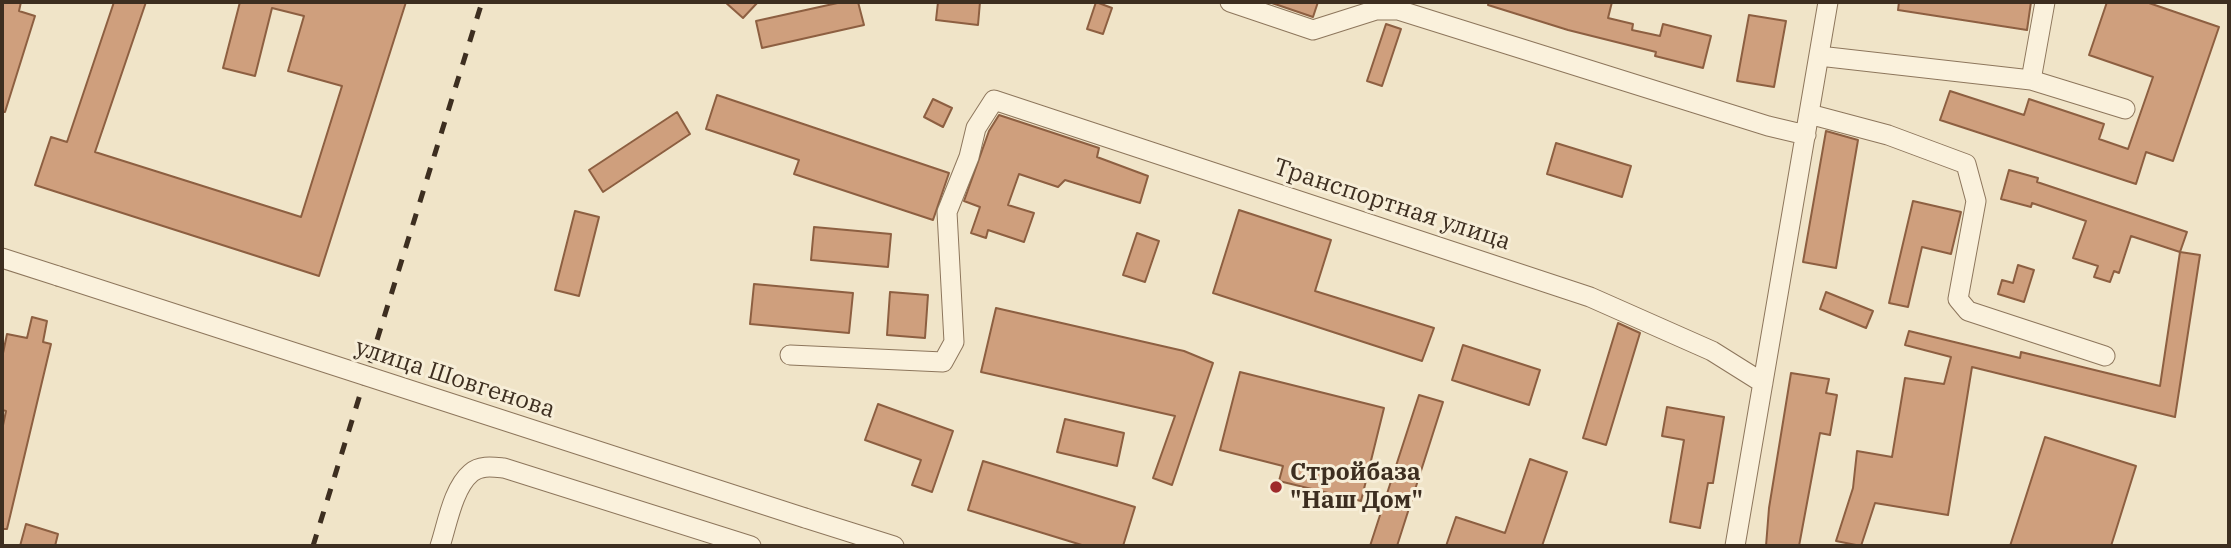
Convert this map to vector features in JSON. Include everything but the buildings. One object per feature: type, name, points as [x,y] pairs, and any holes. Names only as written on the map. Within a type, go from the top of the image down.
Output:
[{"type":"street","points":[[1230,2],[1313,30],[1376,10],[1398,10],[1768,126],[1806,135]]},
{"type":"street","points":[[1735,546],[1828,2]]},
{"type":"street","points":[[2031,80],[2045,2]]},
{"type":"street","points":[[1819,56],[2031,80],[2125,109]]},
{"type":"street","name":"Транспортная улица","points":[[790,355],[943,362],[954,342],[947,212],[969,157],[976,128],[994,100],[1590,297],[1712,351],[1763,383]]},
{"type":"street","points":[[1809,114],[1888,135],[1966,164],[1976,201],[1958,299],[1968,311],[2105,356]]},
{"type":"street","name":"улица Шовгенова","points":[[2,258],[894,546]]},
{"type":"street","points":[[440,546],[456,496],[470,473],[483,467],[504,468],[751,546]]},
{"type":"railway","points":[[313,546],[482,2]]},
{"type":"place","name":"Стройбаза \"Наш Дом\"","points":[[1276,487]]}]
